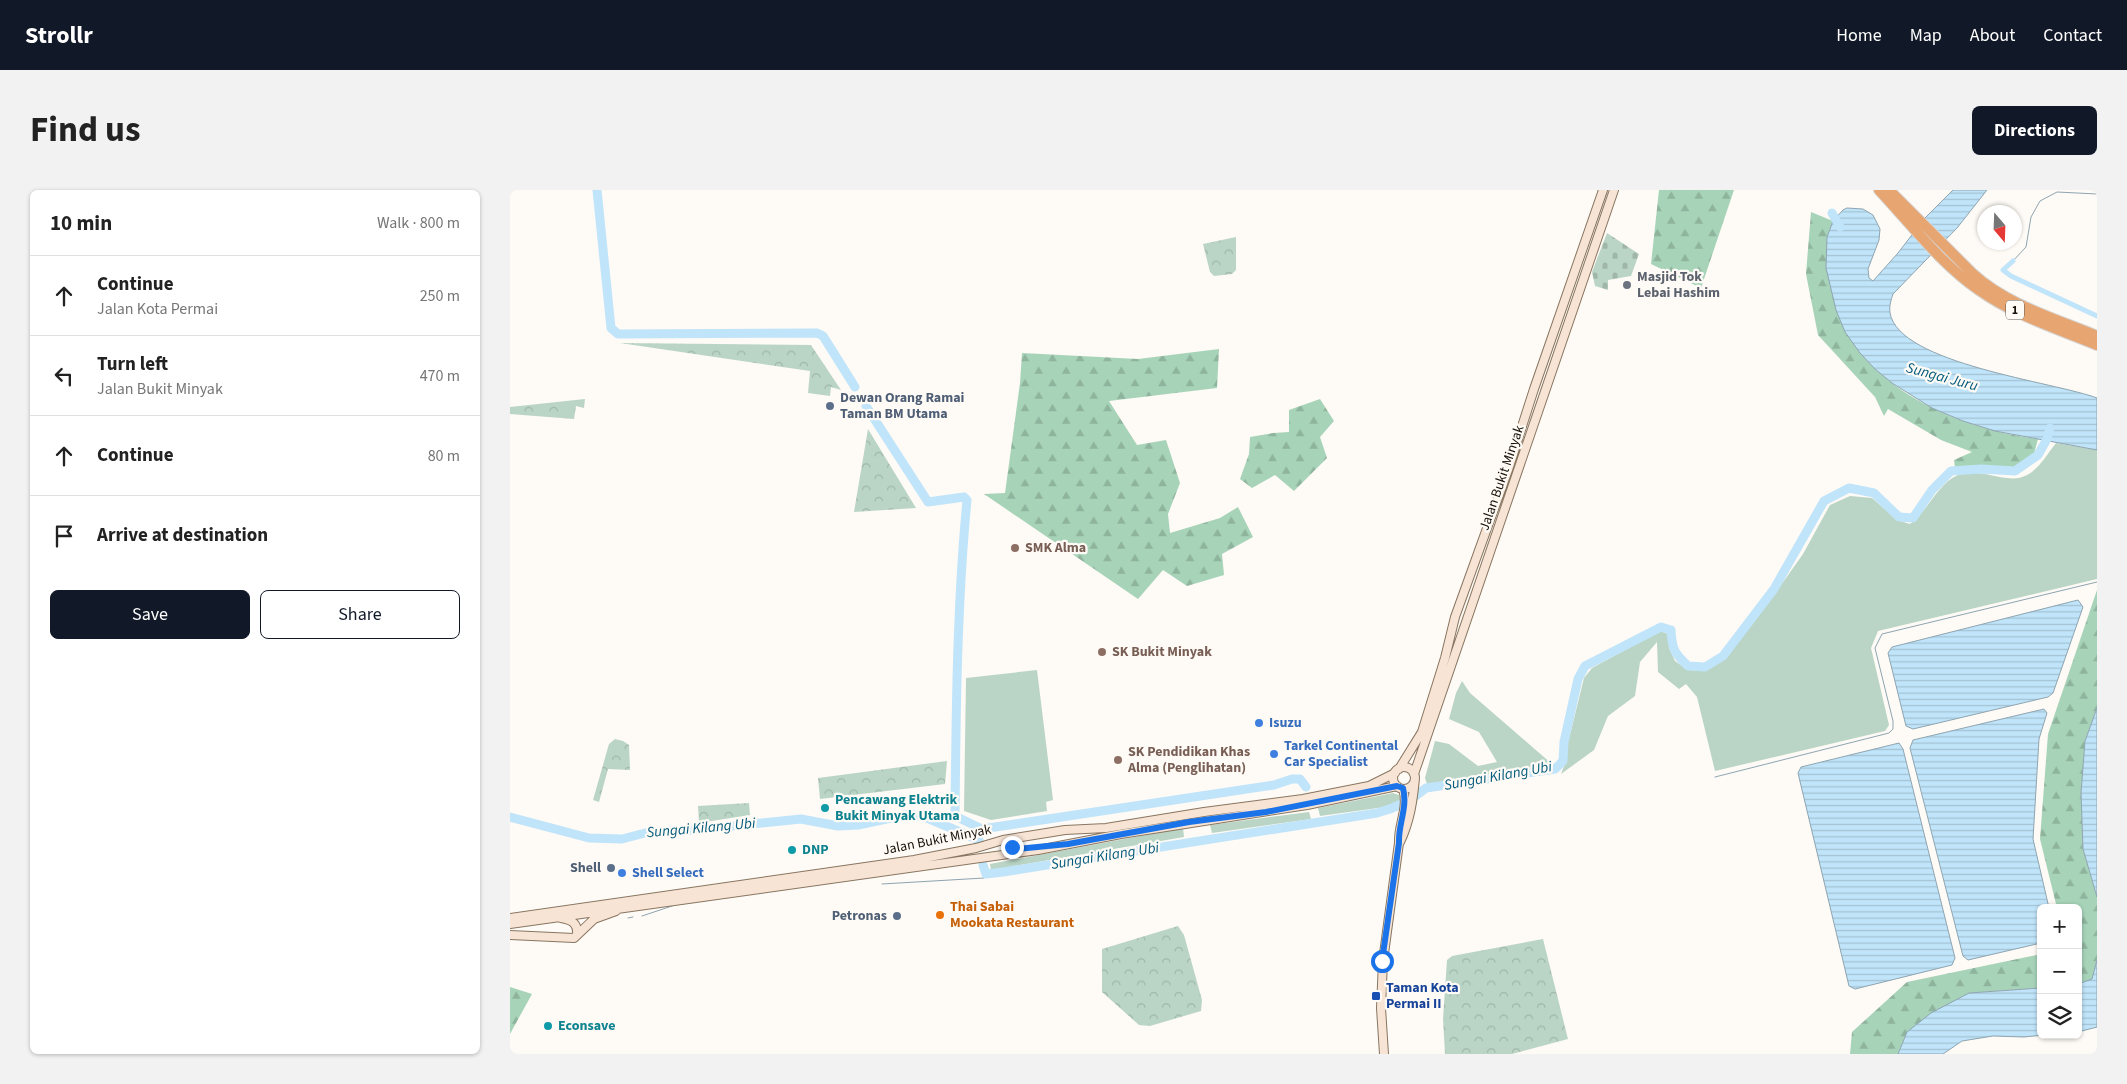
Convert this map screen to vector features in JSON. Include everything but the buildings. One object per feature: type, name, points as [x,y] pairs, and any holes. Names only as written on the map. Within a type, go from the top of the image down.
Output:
[{"type":"highway","name":"1","points":[[1879,190],[1914,220]]},
{"type":"highway","name":"1","points":[[1889,190],[1977,289],[1991,298],[2097,345]]},
{"type":"highway","name":"1","points":[[1947,255],[1995,291],[2097,336]]},
{"type":"main road","points":[[1602,193],[1612,194]]},
{"type":"main road","name":"Jalan Bukit Minyak","points":[[510,918],[914,860],[976,848],[1003,840],[1065,830],[1082,830],[1304,799],[1369,786],[1397,771],[1422,732],[1458,609],[1508,470],[1602,193]]},
{"type":"main road","name":"Jalan Bukit Minyak","points":[[1407,812],[1413,792],[1414,776],[1612,194]]},
{"type":"main road","points":[[1384,1054],[1381,1008],[1382,961],[1399,843],[1398,832],[1407,812],[1402,790],[1394,781],[1397,771],[1408,768],[1414,776],[1411,786],[1402,790]]},
{"type":"main road","name":"Jalan Bukit Minyak","points":[[510,924],[976,859],[1150,829],[1402,790]]},
{"type":"main road","points":[[1068,844],[1013,849],[1012,845],[1014,843],[1082,830]]},
{"type":"main road","points":[[976,848],[1001,847],[1002,850],[976,859]]},
{"type":"main road","points":[[510,935],[568,939],[577,935],[594,919],[620,910]]},
{"type":"main road","points":[[559,917],[576,924],[578,927],[577,935]]},
{"type":"green space","points":[[1659,190],[1734,190],[1701,288],[1651,264]]},
{"type":"green space","points":[[1811,212],[1833,221],[1827,248],[1830,283],[1843,324],[1860,352],[1883,376],[1911,396],[1941,412],[1973,424],[2038,439],[2034,454],[2015,467],[1975,466],[1955,468],[1954,460],[1972,452],[1941,440],[1888,409],[1884,416],[1875,397],[1818,335],[1806,274]]},
{"type":"green space","points":[[1607,233],[1639,254],[1631,276],[1608,280],[1608,290],[1595,286],[1592,272]]},
{"type":"green space","points":[[1236,237],[1236,270],[1232,274],[1214,276],[1210,272],[1203,244]]},
{"type":"green space","points":[[620,343],[811,345],[841,390],[831,387],[830,396],[808,393],[810,371]]},
{"type":"green space","points":[[1219,349],[1217,388],[1109,401],[1137,445],[1166,440],[1180,483],[1168,514],[1170,533],[1220,518],[1238,507],[1253,537],[1222,554],[1224,575],[1187,586],[1163,570],[1138,599],[984,494],[1005,493],[1020,383],[1022,353],[1138,359]]},
{"type":"green space","points":[[585,399],[584,408],[576,406],[574,419],[510,414],[510,407]]},
{"type":"green space","points":[[1320,399],[1334,421],[1320,437],[1327,458],[1294,491],[1275,475],[1252,488],[1240,479],[1249,454],[1250,437],[1289,432],[1289,410]]},
{"type":"green space","points":[[868,429],[916,508],[854,512]]},
{"type":"green space","points":[[2056,443],[2097,450],[2097,579],[1878,631],[1871,648],[1889,725],[1885,731],[1715,771],[1697,697],[1686,684],[1679,689],[1658,672],[1657,642],[1640,662],[1635,696],[1608,716],[1594,750],[1561,774],[1567,758],[1567,747],[1584,678],[1592,668],[1660,631],[1668,634],[1669,648],[1675,661],[1688,670],[1702,671],[1714,665],[1730,652],[1753,618],[1776,592],[1803,554],[1830,505],[1850,496],[1872,498],[1897,520],[1910,524],[1923,512],[1944,484],[1958,475],[1975,473],[2019,478],[2035,469]]},
{"type":"green space","points":[[2097,590],[2097,708],[2085,741],[2081,793],[2083,849],[2097,897],[2097,960],[2092,979],[2082,983],[2082,904],[2056,904],[2040,839],[2048,734]]},
{"type":"green space","points":[[1037,670],[1053,800],[1046,802],[1047,811],[991,820],[964,811],[966,678]]},
{"type":"green space","points":[[1462,681],[1470,693],[1552,764],[1427,784],[1425,778],[1435,741],[1449,744],[1478,766],[1497,762],[1479,732],[1449,719],[1456,693]]},
{"type":"green space","points":[[615,739],[629,745],[630,770],[608,769],[599,802],[593,800],[609,744]]},
{"type":"green space","points":[[947,761],[945,784],[820,799],[818,778]]},
{"type":"green space","points":[[1393,793],[1399,795],[1400,800],[1392,806],[1320,816],[1318,808]]},
{"type":"green space","points":[[749,803],[750,815],[699,823],[698,806]]},
{"type":"green space","points":[[1309,812],[1311,819],[1212,833],[1210,825]]},
{"type":"green space","points":[[1183,828],[1184,837],[991,870],[990,864]]},
{"type":"green space","points":[[1178,926],[1184,935],[1202,1000],[1201,1011],[1150,1026],[1139,1025],[1102,992],[1102,949]]},
{"type":"green space","points":[[1543,939],[1568,1039],[1512,1054],[1445,1054],[1443,1019],[1447,960],[1452,956]]},
{"type":"green space","points":[[2037,955],[2037,988],[1969,993],[1907,1032],[1898,1054],[1850,1054],[1852,1032],[1907,982]]},
{"type":"green space","points":[[510,987],[532,994],[510,1034]]},
{"type":"water","name":"Sungai Juru","points":[[1953,190],[1987,190],[1957,228],[1893,294],[1890,313],[1900,331],[1920,346],[1948,358],[1981,369],[2097,398],[2097,450],[1995,431],[1963,421],[1932,408],[1892,383],[1875,369],[1860,353],[1845,332],[1836,310],[1826,268],[1827,237],[1833,221],[1847,208],[1863,209],[1873,215],[1880,229],[1879,240],[1868,269],[1869,278],[1873,281],[1925,218]]},
{"type":"water","points":[[2078,600],[2083,607],[2053,693],[2048,697],[1913,729],[1906,726],[1888,653],[1892,647]]},
{"type":"water","points":[[2097,708],[2097,897],[2083,849],[2081,793],[2085,741]]},
{"type":"water","points":[[2044,709],[2047,713],[2039,739],[2033,839],[2048,904],[2037,904],[2037,944],[1968,960],[1963,956],[1910,748],[1913,740]]},
{"type":"water","points":[[1899,743],[1903,749],[1955,958],[1952,965],[1855,989],[1849,986],[1798,773],[1801,767]]},
{"type":"water","points":[[2097,960],[2097,1027],[2082,1031],[2082,983],[2092,979]]},
{"type":"water","points":[[2037,988],[2037,1036],[1993,1036],[1962,1041],[1943,1054],[1898,1054],[1907,1032],[1931,1013],[1969,993]]},
{"type":"waterway","points":[[597,190],[611,328],[618,334],[817,333],[823,336],[855,387]]},
{"type":"waterway","points":[[2013,261],[2026,247],[2031,217],[2040,201],[2057,192],[2097,194]]},
{"type":"waterway","points":[[1832,213],[1840,227]]},
{"type":"waterway","points":[[2013,261],[2003,270],[2011,276],[2097,316]]},
{"type":"waterway","points":[[866,406],[928,502],[964,497],[967,500],[959,618],[955,816],[982,829],[1274,785],[1292,779],[1300,779],[1306,787]]},
{"type":"waterway","name":"Sungai Kilang Ubi","points":[[983,865],[986,874],[1003,872],[1377,813],[1403,804],[1426,788],[1555,769],[1563,761],[1564,742],[1578,679],[1585,666],[1661,627],[1671,630],[1675,650],[1688,666],[1705,667],[1723,656],[1774,589],[1824,501],[1849,488],[1874,493],[1899,517],[1913,518],[1932,490],[1951,471],[1981,469],[2015,471],[2038,455],[2047,439],[2050,428]]},
{"type":"waterway","points":[[1715,777],[1889,733],[1893,729],[1893,721],[1875,648],[1882,634],[2097,582]]},
{"type":"waterway","name":"Sungai Kilang Ubi","points":[[510,817],[589,838],[622,839],[649,832],[693,830],[801,819],[838,826],[858,825],[910,814],[927,818],[979,840]]},
{"type":"waterway","points":[[882,884],[984,878],[986,874]]},
{"type":"waterway","points":[[682,904],[708,900]]},
{"type":"waterway","points":[[642,916],[675,905]]},
{"type":"waterway","points":[[628,918],[633,917]]},
{"type":"place","name":"Masjid Tok Lebai Hashim","points":[[1627,285]]},
{"type":"place","name":"Dewan Orang Ramai Taman BM Utama","points":[[830,406]]},
{"type":"place","name":"SMK Alma","points":[[1015,548]]},
{"type":"place","name":"SK Bukit Minyak","points":[[1102,652]]},
{"type":"place","name":"Isuzu","points":[[1259,723]]},
{"type":"place","name":"Tarkel Continental Car Specialist","points":[[1274,754]]},
{"type":"place","name":"SK Pendidikan Khas Alma (Penglihatan)","points":[[1118,760]]},
{"type":"place","name":"Pencawang Elektrik Bukit Minyak Utama","points":[[825,808]]},
{"type":"place","name":"DNP","points":[[792,850]]},
{"type":"place","name":"Shell","points":[[611,868]]},
{"type":"place","name":"Shell Select","points":[[622,873]]},
{"type":"place","name":"Thai Sabai Mookata Restaurant","points":[[940,915]]},
{"type":"place","name":"Petronas","points":[[897,916]]},
{"type":"place","name":"Taman Kota Permai II","points":[[1376,996]]},
{"type":"place","name":"Econsave","points":[[548,1026]]},
{"type":"route","points":[[1012,847],[1017,849],[1068,844],[1189,822],[1307,805],[1397,786],[1403,788],[1405,801],[1403,818],[1398,832],[1399,843],[1382,961]]}]
